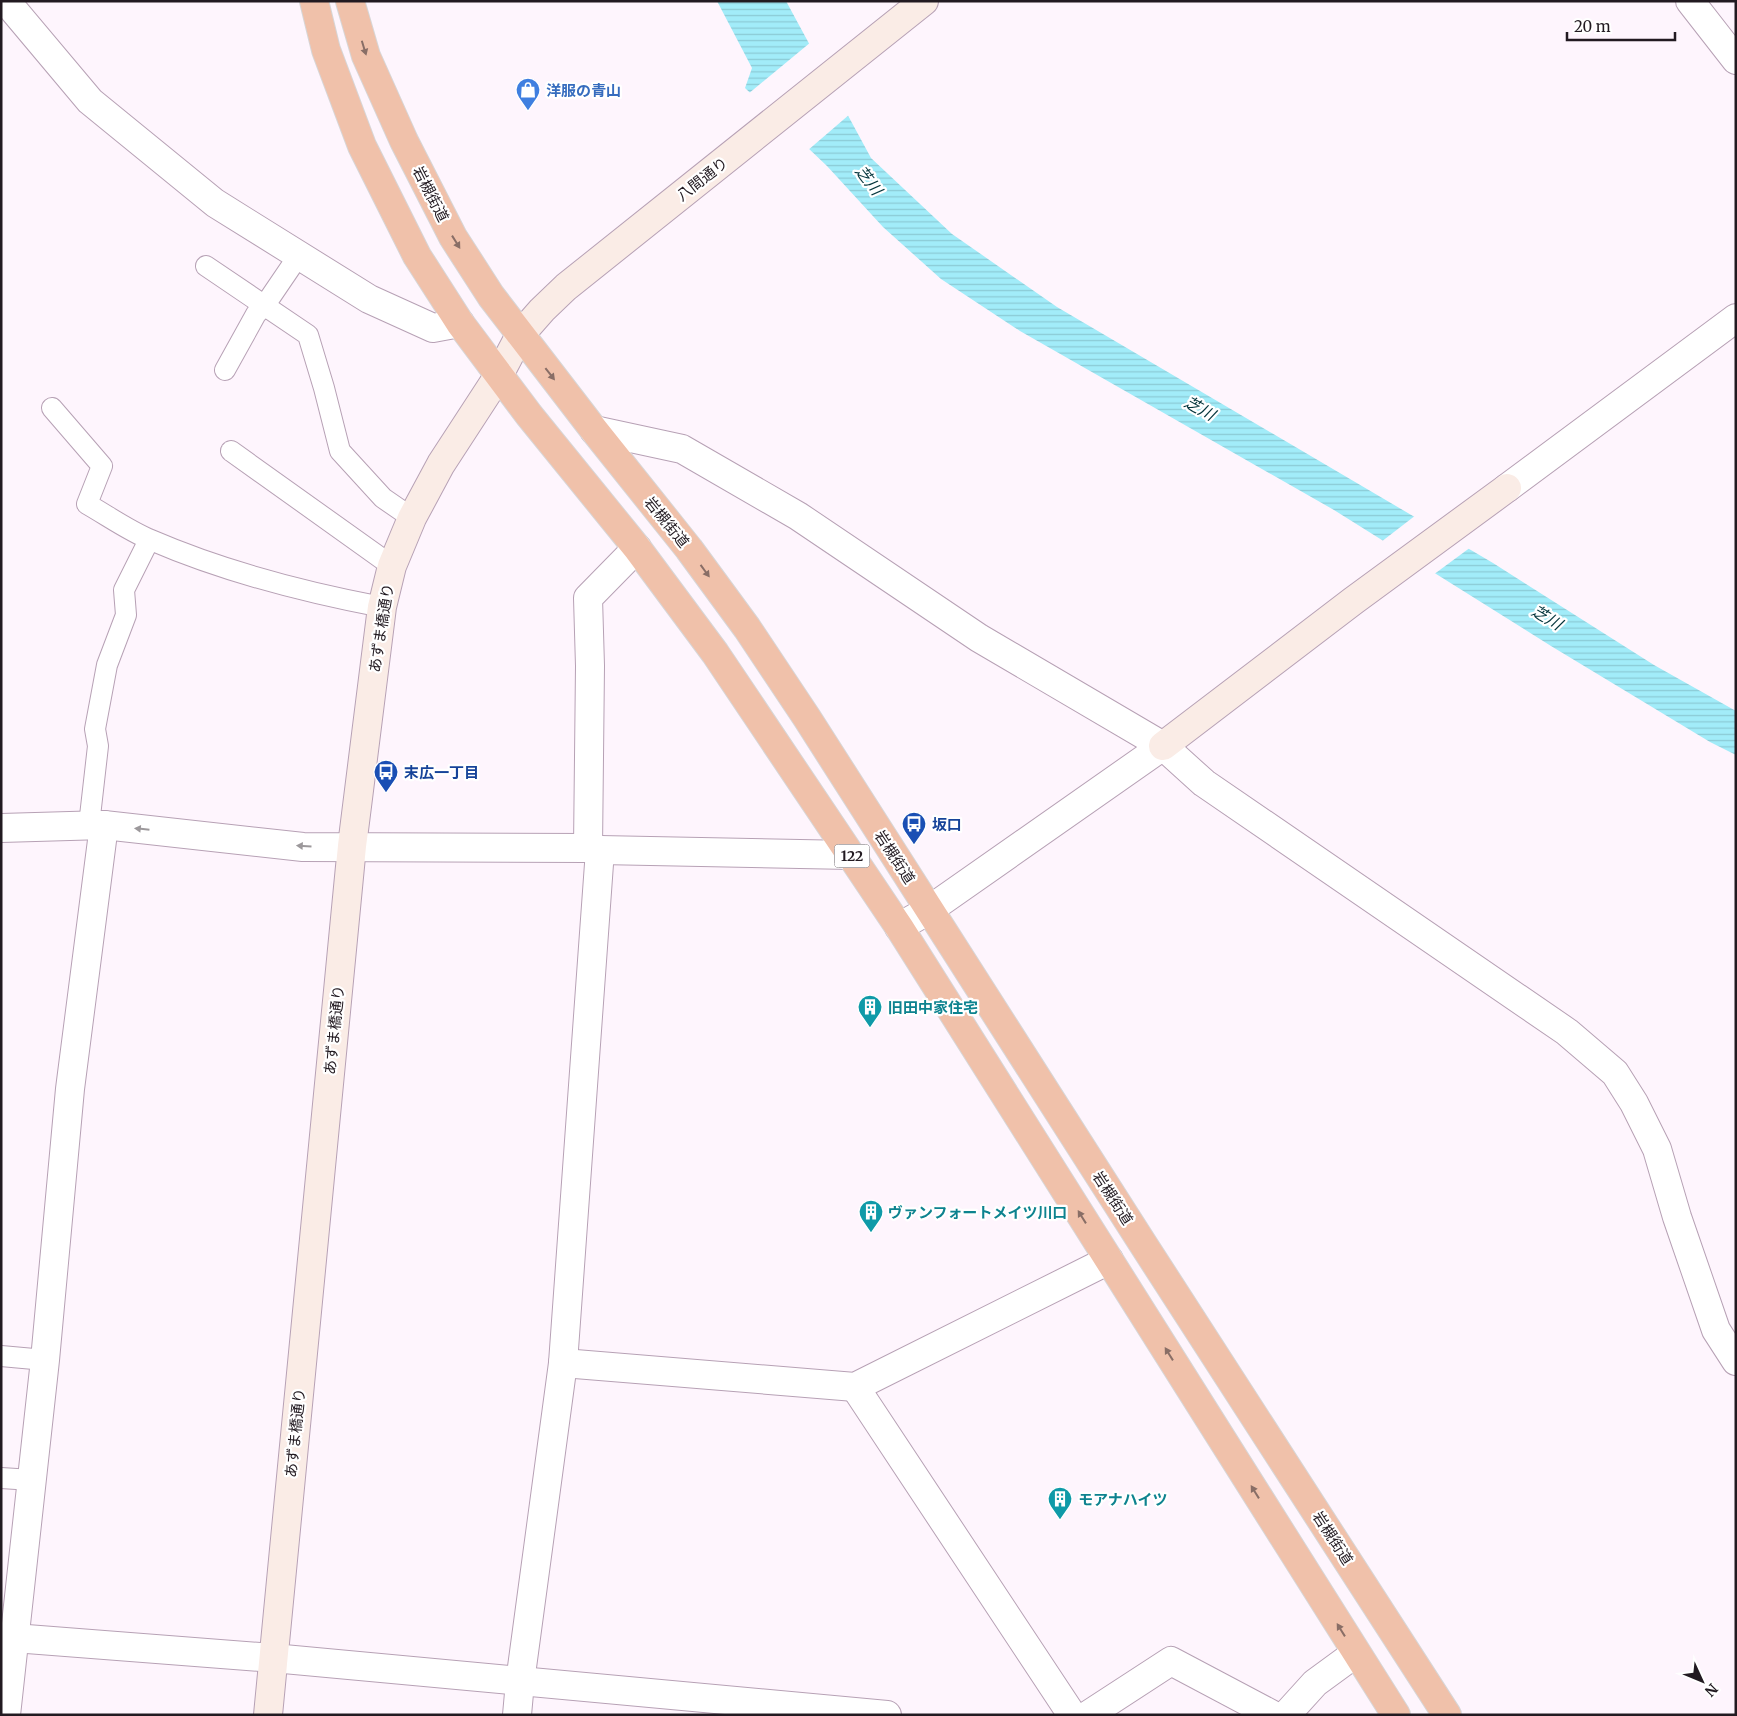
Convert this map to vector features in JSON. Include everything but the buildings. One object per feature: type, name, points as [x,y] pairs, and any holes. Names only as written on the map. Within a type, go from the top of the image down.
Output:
[{"type":"highway","name":"122","points":[[314,1],[326,50],[362,146],[417,256],[460,323],[499,375],[638,548],[715,653],[851,855],[899,927],[1396,1715]]},
{"type":"highway","name":"岩槻街道","points":[[350,1],[366,56],[404,141],[453,238],[520,336],[689,549],[747,628],[1447,1715]]},
{"type":"street","points":[[6,1],[90,102],[215,203],[369,299],[433,328],[460,323]]},
{"type":"street","name":"八間通り","points":[[499,375],[520,336],[542,310],[566,287],[924,1]]},
{"type":"street","points":[[1690,1],[1736,60]]},
{"type":"street","points":[[899,927],[929,910],[1163,746],[1353,601],[1736,318]]},
{"type":"street","name":"あずま橋通り","points":[[268,1715],[352,846],[382,607],[392,566],[412,518],[441,464],[499,375]]},
{"type":"street","points":[[594,430],[682,449],[798,516],[979,638],[1163,746],[1204,782],[1567,1032],[1615,1074],[1634,1103],[1657,1149],[1677,1217],[1716,1330],[1736,1361]]},
{"type":"street","points":[[517,1715],[563,1363],[594,849],[588,598],[638,548]]},
{"type":"street","points":[[6,1715],[8,1638],[32,1480],[97,825]]},
{"type":"street","points":[[1,828],[97,825],[303,846],[594,849],[851,855]]},
{"type":"street","points":[[563,1363],[855,1387],[1110,1260]]},
{"type":"street","points":[[855,1387],[1072,1715]]},
{"type":"street","points":[[8,1638],[273,1658],[887,1715]]},
{"type":"street","points":[[1286,1715],[1315,1683],[1356,1653]]},
{"type":"street","points":[[1088,1715],[1170,1661],[1273,1715]]},
{"type":"lane","points":[[226,370],[256,314],[265,305],[299,255]]},
{"type":"lane","points":[[206,266],[308,335],[340,451],[383,498],[412,518]]},
{"type":"lane","points":[[52,408],[102,466],[87,504],[149,540],[242,573],[313,594],[382,607]]},
{"type":"lane","points":[[231,451],[392,566]]},
{"type":"lane","points":[[97,825],[98,746],[95,729],[108,665],[126,615],[124,590],[149,540]]},
{"type":"lane","points":[[1,1356],[45,1360]]},
{"type":"lane","points":[[1,1478],[32,1480]]},
{"type":"water","name":"芝川","points":[[717,1],[786,1],[871,158],[952,234],[1057,307],[1493,563],[1654,665],[1736,711],[1736,755],[1710,742],[1551,646],[1334,510],[1020,331],[941,279],[883,227],[827,166],[745,88],[752,68]]},
{"type":"pier","points":[[811,42],[850,114],[807,151],[748,94]]},
{"type":"pier","points":[[1416,515],[1471,547],[1433,575],[1381,542]]},
{"type":"place","name":"洋服の青山","points":[[528,111]]},
{"type":"place","name":"末広一丁目","points":[[386,793]]},
{"type":"place","name":"坂口","points":[[914,845]]},
{"type":"place","name":"旧田中家住宅","points":[[870,1028]]},
{"type":"place","name":"ヴァンフォートメイツ川口","points":[[871,1233]]},
{"type":"place","name":"モアナハイツ","points":[[1060,1520]]}]
